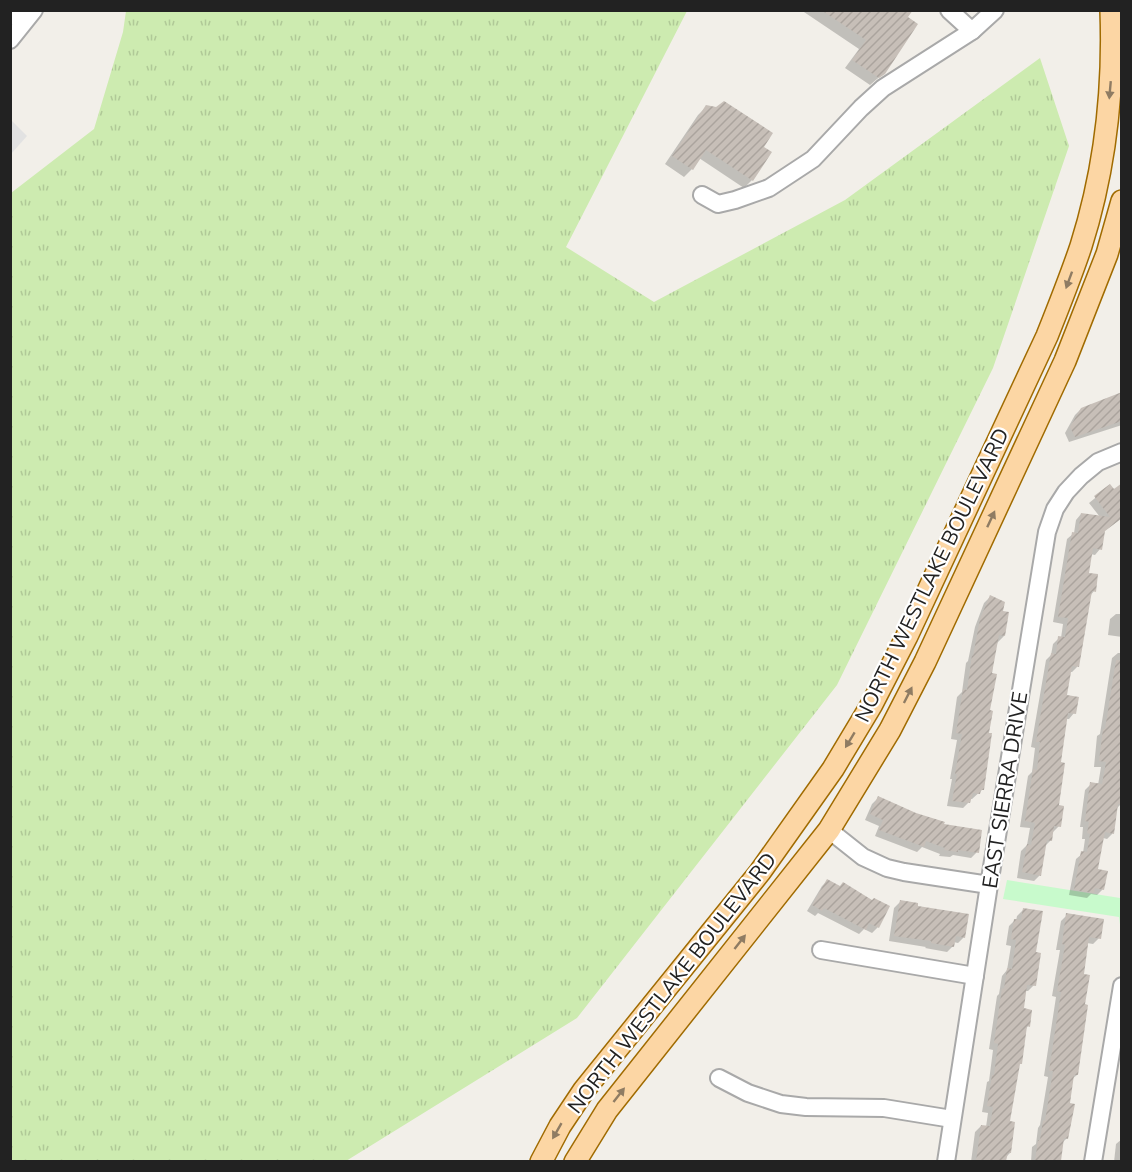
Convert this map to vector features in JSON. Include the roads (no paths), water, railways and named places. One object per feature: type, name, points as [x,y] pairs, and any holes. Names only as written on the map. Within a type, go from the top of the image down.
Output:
[{"type":"main road","name":"NORTH WESTLAKE BOULEVARD","points":[[541,1161],[560,1126],[584,1090],[760,872],[833,769],[872,704],[907,636],[1047,336],[1081,245],[1092,204],[1106,127],[1115,15]]},
{"type":"main road","name":"NORTH WESTLAKE BOULEVARD","points":[[575,1161],[607,1110],[829,830],[890,730],[925,662],[1065,362],[1107,254],[1122,201]]},
{"type":"street","points":[[10,17],[16,10]]},
{"type":"street","points":[[10,40],[34,10]]},
{"type":"street","points":[[949,10],[972,31]]},
{"type":"street","points":[[702,195],[718,204],[769,188],[813,159],[883,88],[972,31],[995,10]]},
{"type":"street","name":"EAST SIERRA DRIVE","points":[[946,1161],[1047,532],[1055,508],[1073,484],[1098,462],[1122,452]]},
{"type":"street","points":[[829,830],[863,857],[886,868],[904,873],[989,885]]},
{"type":"street","points":[[821,950],[975,976]]},
{"type":"street","points":[[1093,1161],[1122,986]]},
{"type":"street","points":[[719,1078],[747,1093],[781,1104],[806,1107],[884,1108],[952,1119]]}]
